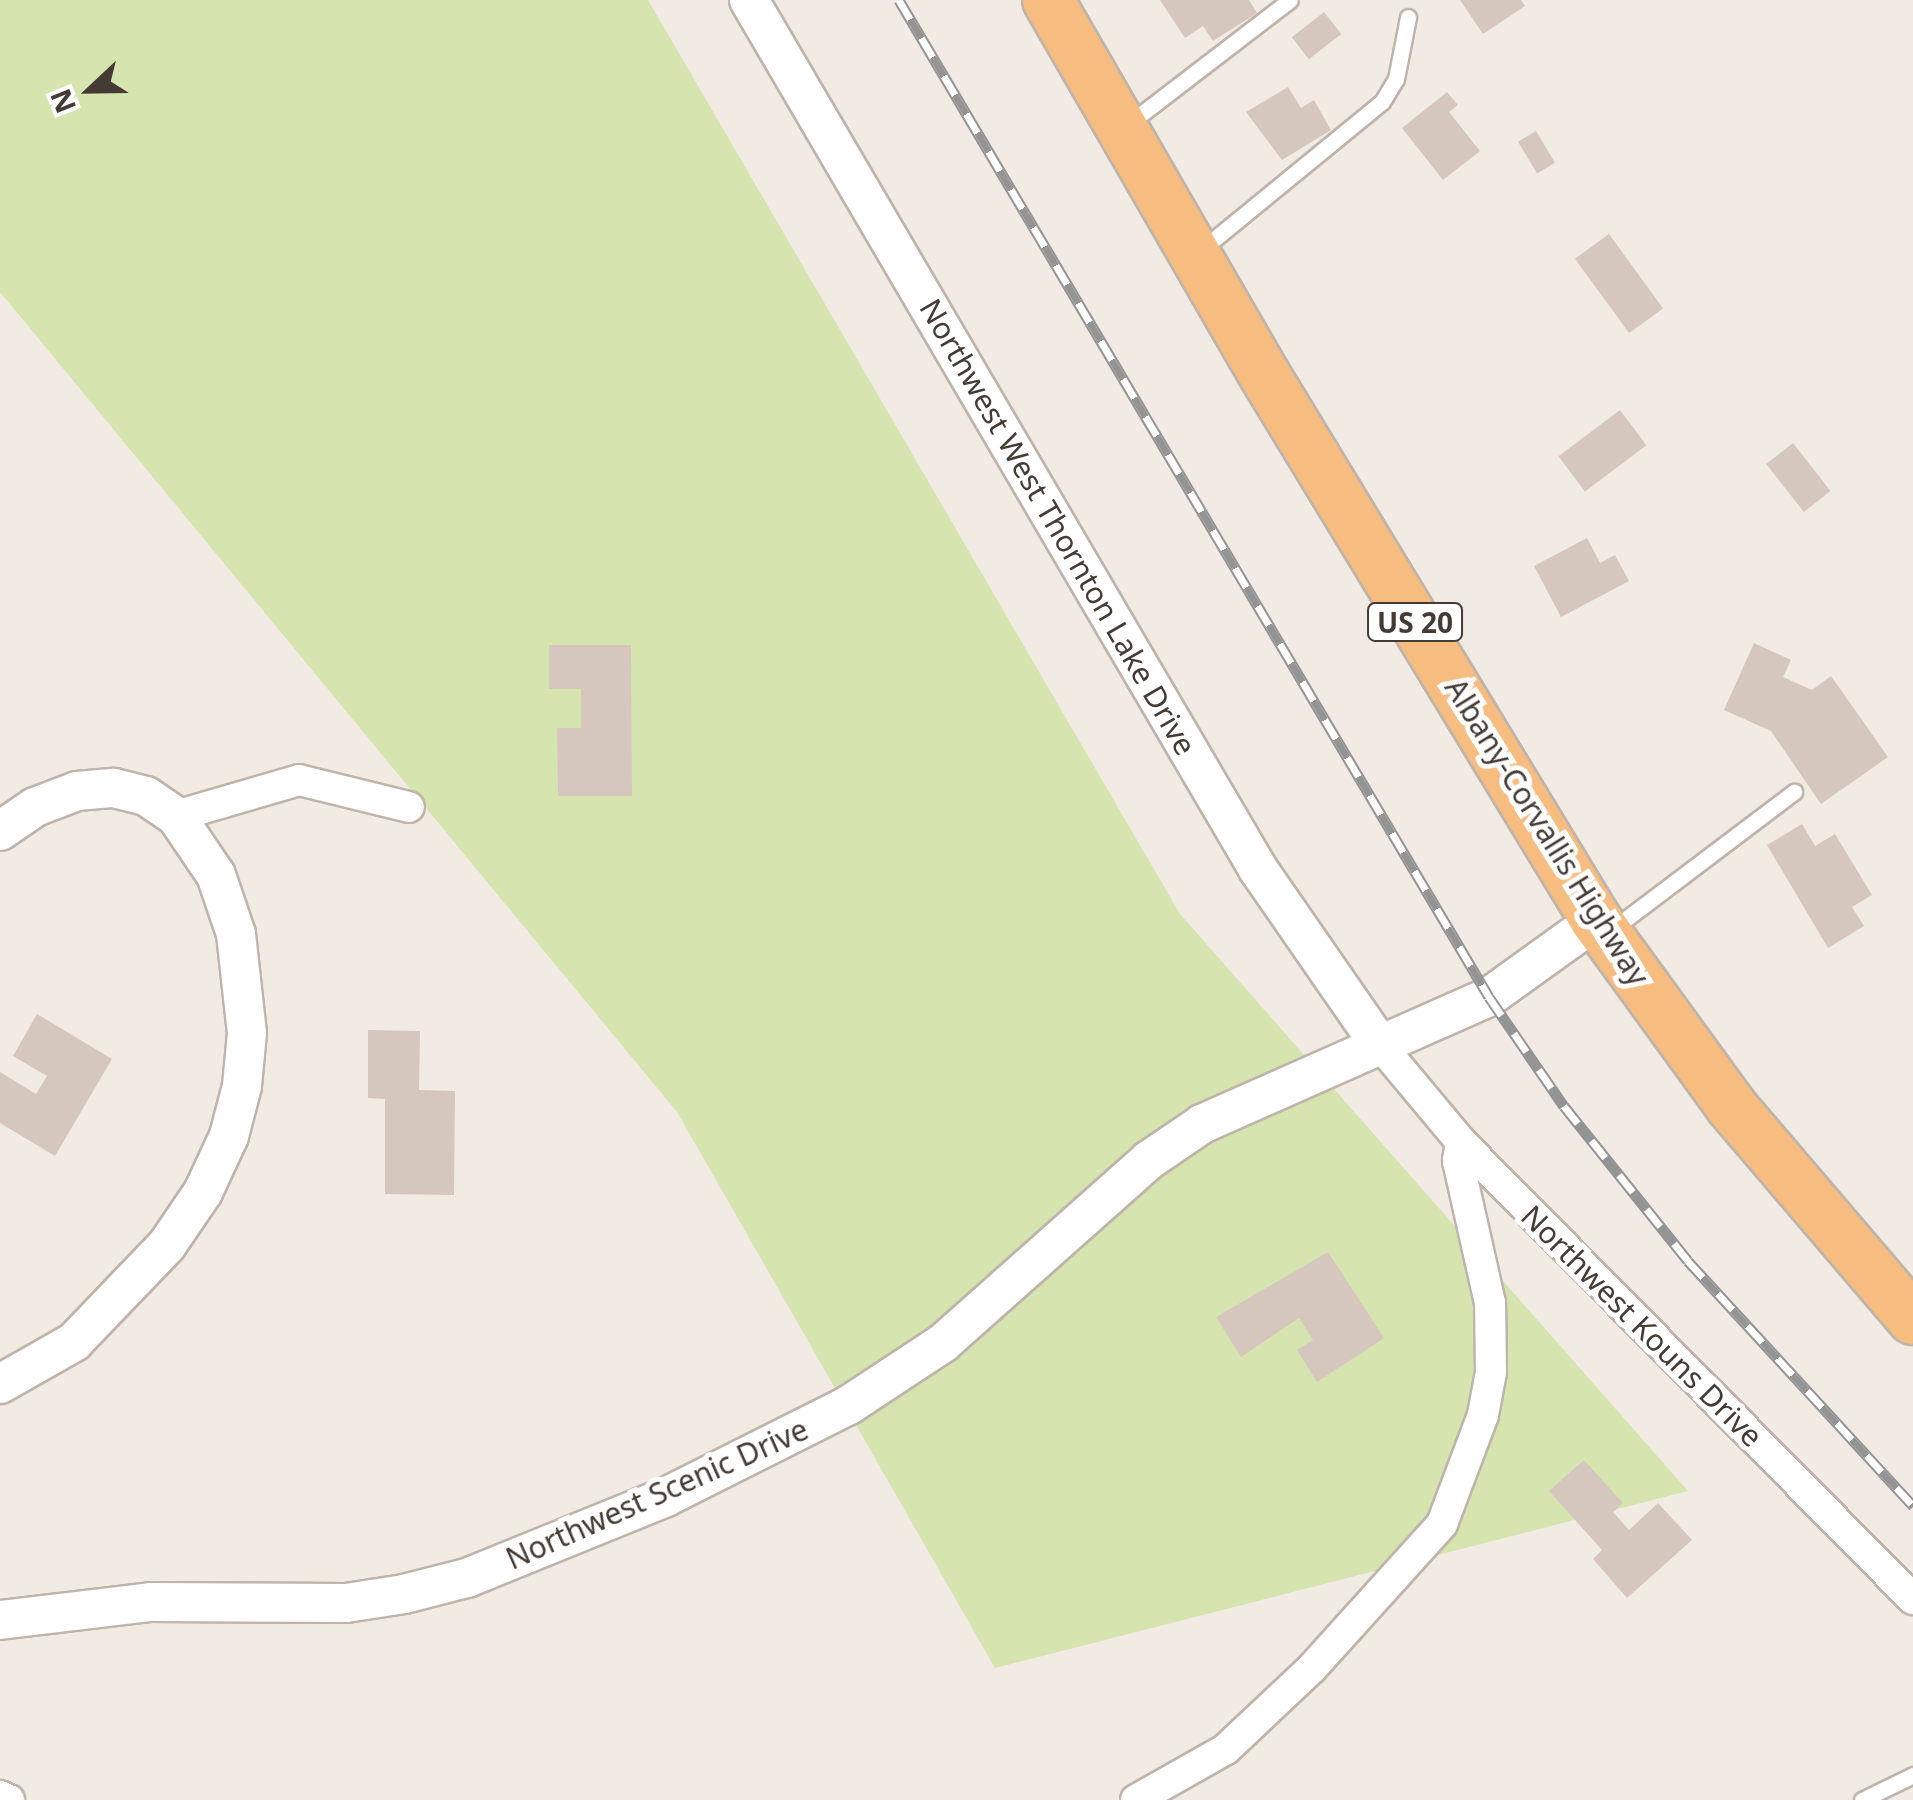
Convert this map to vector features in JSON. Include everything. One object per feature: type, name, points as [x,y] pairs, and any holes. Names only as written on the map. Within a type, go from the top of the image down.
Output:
[{"type":"highway","name":"Albany-Corvallis Highway","points":[[1048,0],[1194,255],[1601,927],[1731,1106],[1913,1319]]},
{"type":"street","name":"Northwest West Thornton Lake Drive","points":[[748,0],[1258,869],[1380,1045]]},
{"type":"street","points":[[176,816],[299,780],[409,807]]},
{"type":"street","points":[[0,832],[35,807],[77,791],[114,788],[146,796],[176,816],[216,875],[243,979],[242,1086],[228,1136],[203,1192],[119,1301],[74,1342],[0,1384]]},
{"type":"street","name":"Northwest Scenic Drive","points":[[0,1620],[151,1602],[346,1602],[404,1594],[467,1578],[666,1497],[849,1405],[943,1343],[1149,1160],[1202,1124],[1489,997],[1601,927]]},
{"type":"street","name":"Northwest Kouns Drive","points":[[1380,1045],[1461,1142],[1913,1600]]},
{"type":"street","points":[[1143,1798],[1226,1748],[1312,1668],[1442,1524],[1483,1415],[1492,1372],[1490,1303],[1458,1162],[1461,1142]]},
{"type":"street","points":[[0,1796],[9,1800]]},
{"type":"lane","points":[[1120,130],[1290,0]]},
{"type":"lane","points":[[1194,255],[1382,102],[1396,79],[1408,17]]},
{"type":"lane","points":[[1601,927],[1794,792]]},
{"type":"lane","points":[[1862,1800],[1913,1775]]},
{"type":"green space","points":[[0,0],[648,0],[1180,914],[1688,1491],[995,1668],[677,1112],[0,292]]},
{"type":"building","points":[[1160,0],[1249,0],[1257,13],[1213,41],[1203,26],[1185,38]]},
{"type":"building","points":[[1460,0],[1521,0],[1525,6],[1483,34]]},
{"type":"building","points":[[1324,12],[1341,34],[1309,59],[1292,37]]},
{"type":"building","points":[[1288,87],[1301,108],[1314,100],[1331,130],[1282,160],[1246,112]]},
{"type":"building","points":[[1447,92],[1458,105],[1449,112],[1480,151],[1443,180],[1402,128]]},
{"type":"building","points":[[1536,131],[1555,163],[1537,174],[1518,142]]},
{"type":"building","points":[[1609,234],[1663,308],[1629,333],[1575,259]]},
{"type":"building","points":[[1620,410],[1646,445],[1585,491],[1559,456]]},
{"type":"building","points":[[1793,443],[1831,491],[1804,512],[1766,464]]},
{"type":"building","points":[[1587,538],[1600,563],[1615,555],[1629,581],[1561,617],[1534,566]]},
{"type":"building","points":[[1754,643],[1791,660],[1783,677],[1812,690],[1831,676],[1888,757],[1821,804],[1771,731],[1724,710]]},
{"type":"building","points":[[549,645],[631,645],[632,796],[558,796],[557,728],[581,728],[581,689],[549,689]]},
{"type":"building","points":[[1802,824],[1815,846],[1835,834],[1872,895],[1852,907],[1864,926],[1828,948],[1767,845]]},
{"type":"building","points":[[37,1014],[112,1059],[55,1156],[0,1123],[0,1072],[36,1094],[47,1076],[13,1056]]},
{"type":"building","points":[[368,1030],[420,1031],[419,1090],[455,1091],[454,1195],[385,1194],[385,1099],[368,1098]]},
{"type":"building","points":[[1328,1252],[1384,1338],[1317,1382],[1297,1350],[1313,1340],[1299,1318],[1241,1357],[1216,1317]]},
{"type":"building","points":[[1584,1460],[1623,1503],[1613,1512],[1629,1530],[1658,1503],[1692,1540],[1627,1598],[1593,1559],[1602,1550],[1549,1491]]},
{"type":"railway","points":[[899,0],[1489,997],[1564,1106],[1688,1261],[1913,1506]]}]
